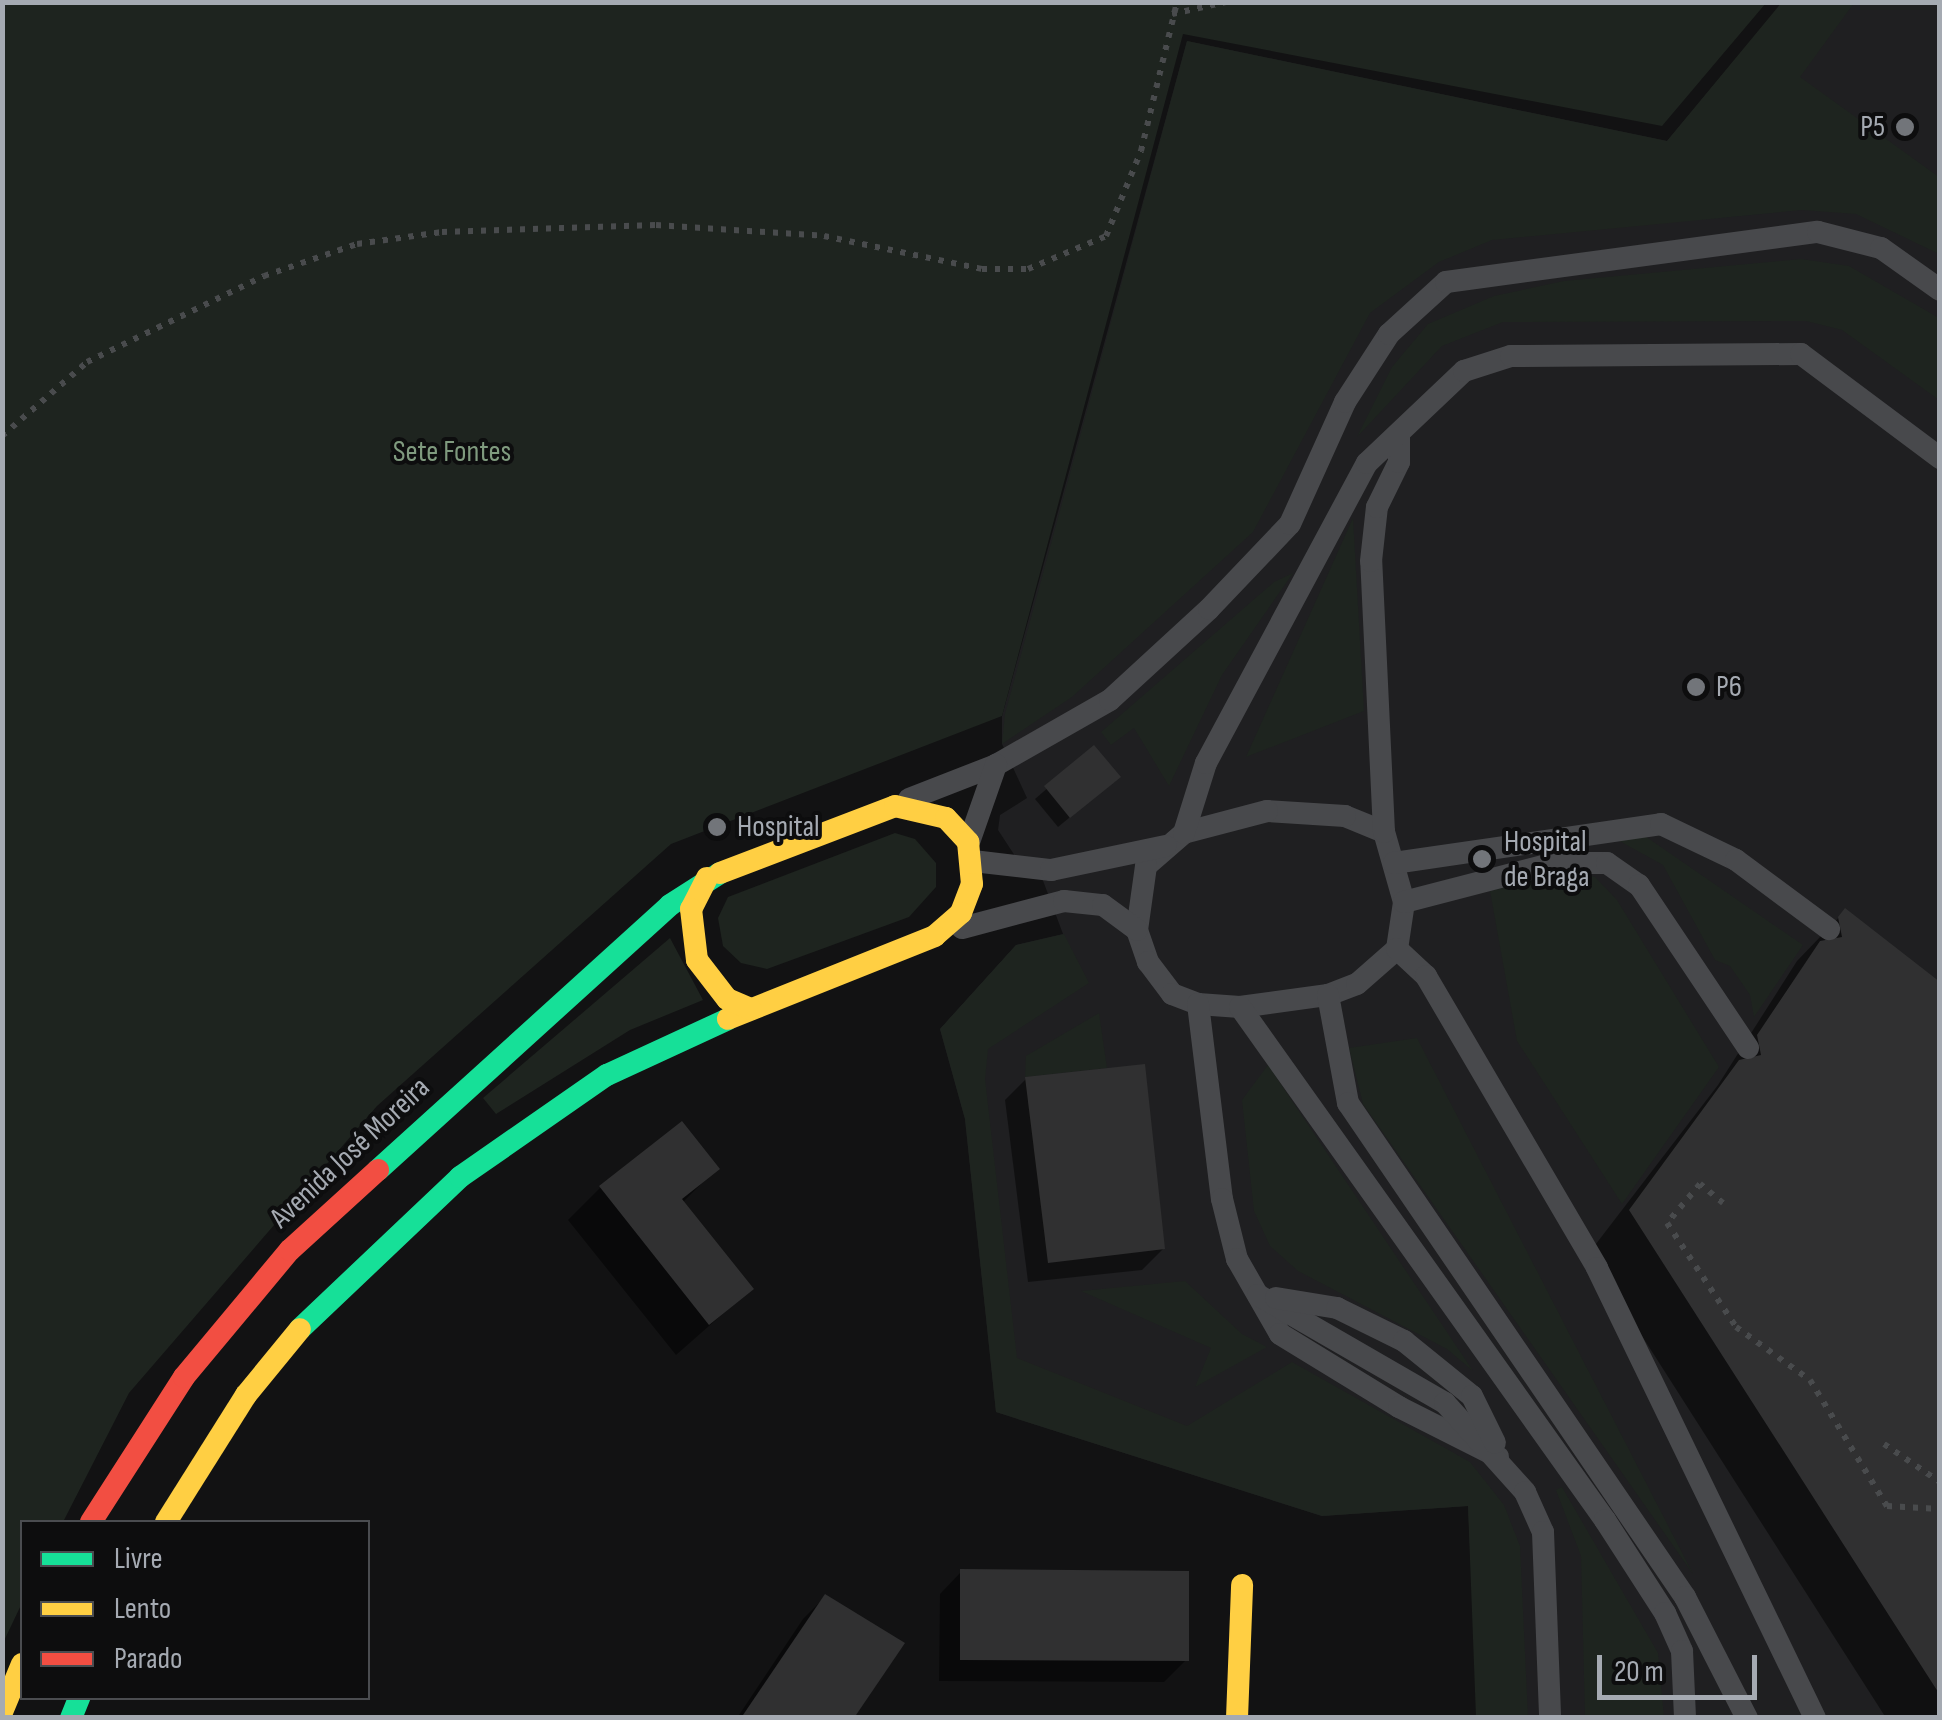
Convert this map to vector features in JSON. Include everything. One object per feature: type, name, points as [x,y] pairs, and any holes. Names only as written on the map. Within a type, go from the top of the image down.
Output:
[{"type":"street","points":[[167,1520],[246,1395],[314,1312],[384,1242],[475,1166],[607,1075],[751,1008],[934,936],[961,913],[971,852],[946,818],[923,808],[894,806]]},
{"type":"street","name":"Avenida José Moreira","points":[[92,1520],[184,1377],[290,1250],[629,939],[707,878],[894,806]]},
{"type":"street","points":[[707,878],[691,910],[697,960],[727,999],[751,1008]]},
{"type":"street","points":[[1238,1718],[1242,1585]]},
{"type":"street","points":[[2,1712],[20,1669]]},
{"type":"lane","points":[[894,806],[996,765],[1110,700],[1290,524],[1345,402],[1389,334],[1446,282],[1818,232],[1882,248],[1940,290]]},
{"type":"lane","points":[[1399,436],[1399,462],[1377,506],[1371,562],[1384,832],[1404,902],[1397,949],[1357,984],[1328,995],[1240,1007],[1198,1004],[1172,994],[1148,962],[1137,930],[1146,866],[1176,839],[1206,763],[1367,463],[1464,371],[1511,356],[1728,351],[1801,354],[1940,458]]},
{"type":"lane","points":[[996,765],[971,852],[1051,870],[1176,839],[1267,811],[1346,816],[1384,832]]},
{"type":"lane","points":[[1394,862],[1661,824],[1736,860],[1829,929]]},
{"type":"lane","points":[[1404,902],[1555,862],[1608,862],[1639,885],[1748,1048]]},
{"type":"lane","points":[[934,936],[1064,900],[1104,905],[1137,930]]},
{"type":"lane","points":[[1397,949],[1426,976],[1598,1268],[1815,1718]]},
{"type":"lane","points":[[1328,995],[1348,1103],[1685,1598],[1747,1718]]},
{"type":"lane","points":[[1198,1004],[1222,1199],[1237,1259],[1280,1334],[1399,1407],[1498,1457]]},
{"type":"lane","points":[[1240,1007],[1606,1520],[1665,1613],[1682,1652],[1686,1718]]},
{"type":"lane","points":[[1258,1296],[1337,1308],[1404,1341],[1472,1396],[1492,1426],[1498,1457],[1543,1532],[1550,1718]]},
{"type":"path","points":[[2,436],[87,362],[264,276],[357,244],[442,232],[656,225],[824,236],[982,269],[1028,269],[1106,236],[1141,152],[1170,14],[1178,2]]},
{"type":"path","points":[[1170,14],[1226,2]]},
{"type":"path","points":[[1723,1204],[1700,1184],[1667,1223],[1736,1327],[1810,1380],[1888,1506],[1940,1509]]},
{"type":"path","points":[[1884,1444],[1940,1482]]},
{"type":"shaded area","name":"Hospital de Braga","points":[[1782,3],[1939,3],[1939,1717],[1478,1717],[1468,1506],[1322,1516],[996,1412],[965,1119],[940,1029],[1016,945],[1063,934],[1036,862],[1015,856],[998,830],[1000,815],[1027,798],[1002,744],[1002,716],[1187,41],[1667,141]]},
{"type":"green space","points":[[1782,2],[1854,3],[1800,77],[1939,177],[1939,254],[1856,214],[1802,210],[1492,240],[1439,262],[1370,313],[1253,532],[1072,697],[1002,744],[1005,714],[1187,41],[1667,141]]},
{"type":"green space","name":"Sete Fontes","points":[[3,3],[1766,3],[1662,126],[1183,34],[1002,716],[671,844],[377,1106],[129,1393],[64,1520],[20,1520],[20,1607],[3,1643]]},
{"type":"green space","points":[[1801,259],[1849,266],[1939,318],[1939,400],[1842,330],[1806,321],[1503,322],[1442,346],[1357,437],[1392,367],[1428,324],[1494,296],[1564,281]]},
{"type":"green space","points":[[1353,518],[1364,711],[1246,757]]},
{"type":"green space","points":[[1293,573],[1222,675],[1169,786],[1134,728],[1111,745],[1101,732],[1274,582]]},
{"type":"green space","points":[[895,833],[915,839],[936,863],[936,887],[909,917],[767,969],[741,963],[723,946],[718,918],[728,897]]},
{"type":"green space","points":[[1642,834],[1803,945],[1754,1017],[1750,995],[1730,966],[1715,960],[1663,865],[1614,838]]},
{"type":"green space","points":[[1572,871],[1595,877],[1617,900],[1719,1067],[1622,1204],[1517,1041],[1490,891]]},
{"type":"green space","points":[[1064,934],[1089,983],[988,1049],[985,1079],[1017,1358],[1187,1426],[1292,1362],[1470,1462],[1504,1505],[1520,1546],[1528,1717],[1476,1717],[1468,1506],[1322,1516],[996,1412],[965,1119],[940,1029],[1016,945]]},
{"type":"green space","points":[[670,938],[703,1000],[630,1030],[496,1114],[483,1098]]},
{"type":"green space","points":[[1099,1013],[1107,1068],[1025,1077],[1026,1056]]},
{"type":"green space","points":[[1417,1038],[1693,1574],[1363,1104],[1349,1048]]},
{"type":"green space","points":[[1268,1065],[1473,1371],[1447,1349],[1298,1271],[1270,1246],[1254,1211],[1242,1100]]},
{"type":"green space","points":[[1185,1281],[1242,1334],[1267,1347],[1195,1387],[1211,1348],[1081,1291]]},
{"type":"green space","points":[[1562,1487],[1658,1653],[1664,1717],[1585,1717],[1581,1556],[1556,1490]]},
{"type":"building","points":[[1094,745],[1121,777],[1070,818],[1044,786]]},
{"type":"building","points":[[1845,908],[1940,982],[1940,1695],[1629,1210],[1739,1060],[1761,1055],[1757,1035],[1820,941],[1842,937],[1838,917]]},
{"type":"building","points":[[1145,1064],[1165,1249],[1048,1263],[1025,1077]]},
{"type":"building","points":[[682,1121],[720,1169],[682,1199],[754,1289],[709,1325],[599,1186]]},
{"type":"building","points":[[960,1569],[1189,1571],[1189,1661],[960,1660]]},
{"type":"building","points":[[825,1594],[905,1643],[854,1718],[741,1718]]},
{"type":"traffic: fast","points":[[378,1170],[670,905],[720,873]]},
{"type":"traffic: fast","points":[[300,1329],[460,1177],[607,1075],[728,1019]]},
{"type":"traffic: fast","points":[[71,1718],[78,1700]]},
{"type":"traffic: slow","points":[[720,873],[895,806],[946,818],[968,842],[972,884],[961,913],[935,936],[728,1019]]},
{"type":"traffic: slow","points":[[707,878],[691,909],[697,960],[727,999],[751,1009]]},
{"type":"traffic: slow","points":[[167,1520],[246,1395],[300,1329]]},
{"type":"traffic: slow","points":[[1237,1718],[1242,1585]]},
{"type":"traffic: slow","points":[[2,1712],[20,1669]]},
{"type":"traffic: jam","points":[[92,1520],[184,1377],[290,1250],[378,1170]]},
{"type":"place","name":"P5","points":[[1905,127]]},
{"type":"place","name":"P6","points":[[1696,687]]},
{"type":"place","name":"Hospital","points":[[717,827]]},
{"type":"place","name":"Hospital de Braga","points":[[1482,859]]}]
